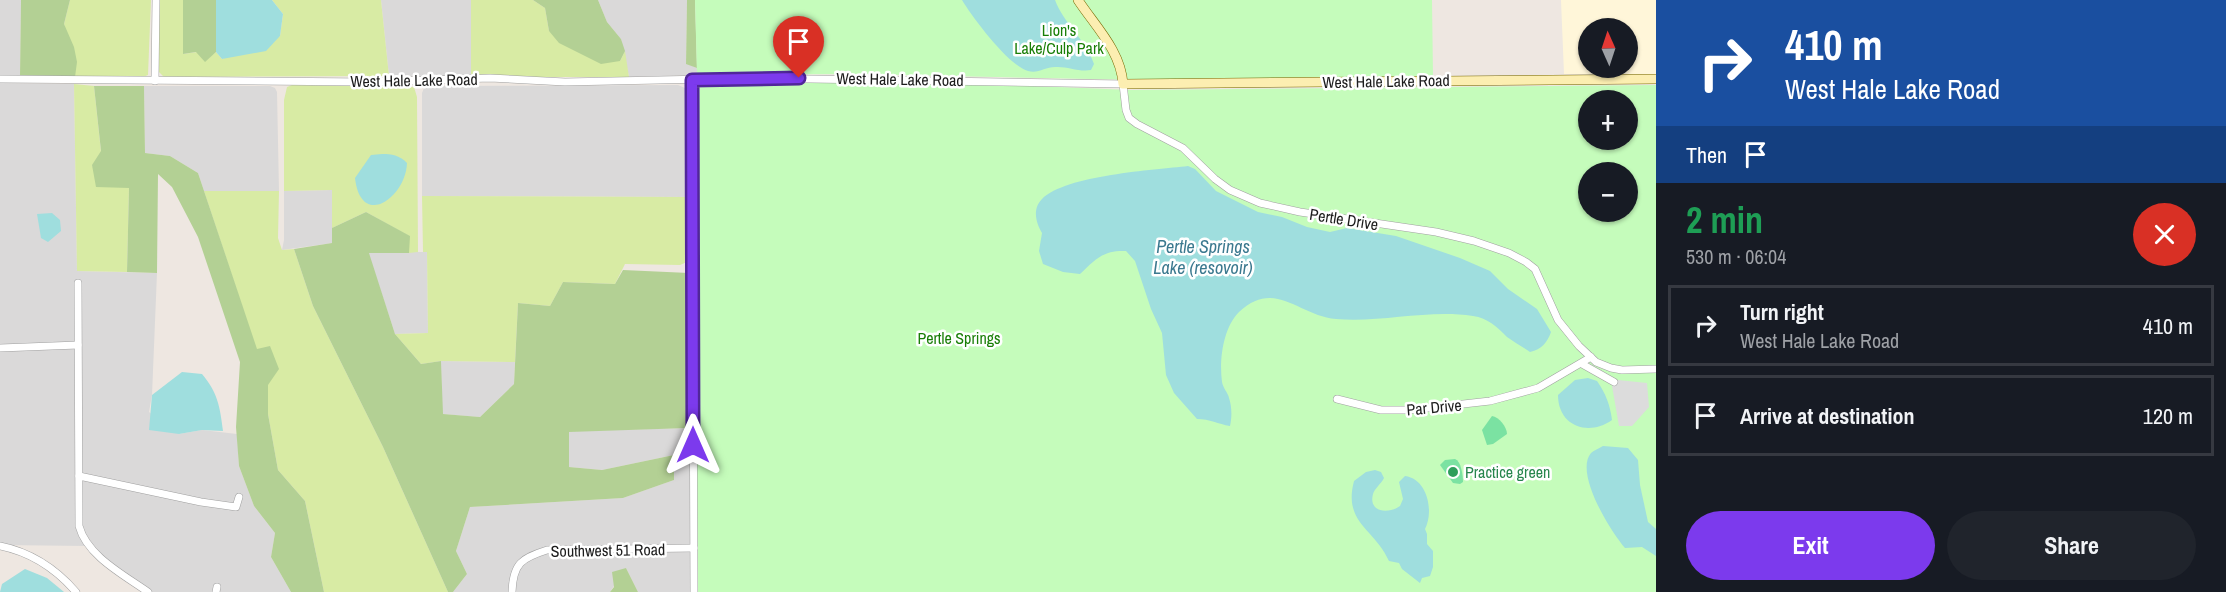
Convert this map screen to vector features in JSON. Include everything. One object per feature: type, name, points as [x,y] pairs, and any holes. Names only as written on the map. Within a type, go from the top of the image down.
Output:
[{"type":"street","points":[[155,81],[156,0]]},
{"type":"street","name":"Pertle Drive","points":[[1078,0],[1105,38],[1120,65],[1129,118],[1183,148],[1215,179],[1240,195],[1260,203],[1300,212],[1436,232],[1474,241],[1509,253],[1535,269],[1558,320],[1567,333],[1591,357],[1611,368],[1656,369]]},
{"type":"street","name":"West Hale Lake Road","points":[[0,79],[366,82],[490,78],[565,82],[753,78],[1123,84],[1656,79]]},
{"type":"street","points":[[692,80],[694,592]]},
{"type":"street","points":[[78,283],[79,526],[84,541],[98,555],[148,592]]},
{"type":"street","points":[[0,348],[78,345]]},
{"type":"street","name":"Par Drive","points":[[1337,399],[1381,410],[1410,410],[1490,401],[1530,391],[1591,357]]},
{"type":"street","points":[[1582,364],[1614,382]]},
{"type":"street","points":[[79,476],[224,506],[236,507],[239,497]]},
{"type":"street","points":[[0,546],[23,552],[42,562],[76,592]]},
{"type":"street","name":"Southwest 51 Road","points":[[512,592],[518,566],[530,556],[547,550],[694,548]]},
{"type":"shaded area","points":[[0,0],[21,0],[20,76],[0,76]]},
{"type":"shaded area","points":[[381,0],[471,0],[471,77],[389,76]]},
{"type":"shaded area","points":[[598,0],[687,0],[686,63],[697,68],[697,75],[629,77],[621,39],[607,22]]},
{"type":"shaded area","points":[[1561,0],[1656,0],[1656,74],[1638,74],[1638,18],[1578,18],[1578,74],[1564,74]]},
{"type":"shaded area","points":[[0,83],[74,84],[77,271],[157,273],[152,395],[149,412],[179,434],[202,430],[237,434],[239,466],[254,506],[275,533],[271,557],[291,592],[150,592],[88,546],[0,545]]},
{"type":"shaded area","points":[[678,85],[685,88],[690,100],[690,197],[422,196],[422,93],[424,88],[429,86]]},
{"type":"shaded area","points":[[144,86],[270,86],[275,88],[277,92],[279,191],[204,191],[198,173],[170,156],[145,153]]},
{"type":"shaded area","points":[[332,190],[333,243],[282,250],[284,191]]},
{"type":"shaded area","points":[[368,252],[427,252],[428,333],[395,334]]},
{"type":"shaded area","points":[[441,361],[515,362],[514,384],[480,417],[442,414]]},
{"type":"shaded area","points":[[1618,380],[1647,383],[1649,407],[1632,426],[1619,426],[1612,386]]},
{"type":"shaded area","points":[[696,428],[696,592],[638,592],[626,568],[610,592],[453,592],[467,574],[456,551],[470,507],[623,498],[674,480],[674,455],[602,470],[569,467],[569,431]]},
{"type":"green space","points":[[21,0],[70,0],[64,24],[74,47],[77,62],[75,77],[20,76]]},
{"type":"green space","points":[[70,0],[151,0],[148,75],[143,77],[75,77],[64,24]]},
{"type":"green space","points":[[158,0],[183,0],[183,54],[197,52],[205,61],[216,52],[222,59],[280,36],[283,14],[272,0],[381,0],[389,76],[164,77],[157,70]]},
{"type":"green space","points":[[183,0],[216,0],[216,52],[205,62],[196,52],[183,54]]},
{"type":"green space","points":[[471,0],[533,0],[545,8],[549,31],[620,61],[625,51],[629,77],[471,77]]},
{"type":"green space","points":[[533,0],[598,0],[607,22],[621,39],[625,51],[620,61],[601,64],[559,43],[549,31],[545,8]]},
{"type":"green space","points":[[687,0],[695,0],[697,68],[686,64]]},
{"type":"green space","name":"Lion's Lake/Culp Park","points":[[695,0],[1432,0],[1433,76],[1141,80],[855,74],[697,75]]},
{"type":"green space","name":"Pertle Springs","points":[[768,82],[1011,85],[1130,90],[1656,85],[1656,592],[696,592],[697,85]]},
{"type":"green space","points":[[74,84],[94,86],[101,152],[92,166],[129,188],[127,272],[77,271]]},
{"type":"green space","points":[[292,85],[414,87],[417,97],[418,252],[409,253],[409,236],[366,212],[332,228],[332,190],[284,191],[284,100],[287,87]]},
{"type":"green space","points":[[94,86],[144,86],[145,153],[170,156],[198,173],[257,349],[270,346],[279,369],[268,385],[268,414],[278,470],[305,501],[324,592],[291,592],[271,557],[275,533],[254,506],[239,466],[236,427],[240,362],[198,237],[172,187],[158,174],[157,273],[127,272],[129,188],[96,187],[92,165],[101,151]]},
{"type":"green space","points":[[204,191],[279,191],[278,238],[282,250],[294,249],[313,306],[383,447],[448,592],[324,592],[305,501],[278,470],[268,414],[268,385]]},
{"type":"green space","points":[[422,196],[690,197],[690,257],[687,262],[680,265],[625,264],[615,284],[563,282],[550,306],[518,303],[515,362],[441,361],[421,364],[395,334],[428,333],[427,252],[423,252]]},
{"type":"green space","points":[[366,212],[410,236],[409,253],[369,253],[395,334],[421,364],[441,361],[443,414],[480,417],[514,384],[518,303],[550,306],[563,282],[615,284],[623,270],[689,273],[688,428],[569,432],[569,467],[602,470],[674,455],[674,480],[623,498],[470,507],[456,551],[467,574],[453,592],[448,592],[383,447],[313,306],[294,249],[332,243],[332,228]]},
{"type":"green space","points":[[1492,416],[1502,423],[1507,434],[1493,444],[1487,445],[1482,430]]},
{"type":"green space","name":"Practice green","points":[[1455,459],[1459,462],[1462,472],[1463,482],[1460,484],[1453,483],[1440,465],[1445,460]]},
{"type":"green space","points":[[626,568],[638,592],[610,592],[614,587],[612,572]]},
{"type":"water","points":[[216,0],[272,0],[283,14],[280,36],[266,51],[222,59],[216,52]]},
{"type":"water","points":[[962,0],[1055,0],[1090,55],[1094,64],[1091,70],[1055,67],[1032,72],[1020,67],[1001,51]]},
{"type":"water","points":[[382,154],[401,158],[407,163],[405,176],[392,196],[383,203],[374,205],[366,202],[359,194],[355,178],[371,155]]},
{"type":"water","name":"Pertle Springs Lake (resovoir)","points":[[1188,166],[1195,169],[1216,191],[1258,212],[1330,232],[1347,228],[1396,236],[1490,271],[1508,289],[1537,309],[1551,332],[1541,347],[1530,352],[1492,324],[1478,317],[1439,314],[1353,320],[1336,319],[1310,312],[1276,298],[1264,298],[1252,302],[1239,312],[1229,327],[1223,345],[1221,373],[1231,405],[1230,426],[1197,419],[1174,393],[1166,375],[1162,333],[1151,309],[1135,261],[1126,251],[1111,252],[1096,260],[1080,274],[1063,272],[1043,264],[1039,251],[1042,233],[1036,216],[1037,207],[1042,199],[1070,184],[1111,175]]},
{"type":"water","points":[[52,213],[60,220],[61,231],[48,242],[41,238],[37,214]]},
{"type":"water","points":[[182,372],[202,374],[212,388],[221,415],[223,431],[202,430],[179,434],[149,430],[152,395]]},
{"type":"water","points":[[1588,378],[1597,381],[1603,390],[1612,420],[1593,428],[1576,426],[1563,414],[1559,406],[1558,395],[1575,380]]},
{"type":"water","points":[[1603,446],[1628,448],[1638,460],[1640,485],[1648,522],[1656,529],[1656,556],[1642,547],[1625,548],[1596,502],[1587,474],[1587,462],[1591,453]]},
{"type":"water","points":[[1375,470],[1381,472],[1384,478],[1373,494],[1372,500],[1376,508],[1385,511],[1400,506],[1403,499],[1399,482],[1405,476],[1419,483],[1427,497],[1429,514],[1425,529],[1427,544],[1433,551],[1433,567],[1430,576],[1422,578],[1420,583],[1402,569],[1399,563],[1389,561],[1376,540],[1356,516],[1352,495],[1354,481],[1366,472]]},
{"type":"water","points":[[25,569],[47,578],[64,592],[0,592],[2,584]]},
{"type":"place","name":"Practice green","points":[[1453,472]]},
{"type":"route","points":[[693,445],[692,80],[799,78]]}]
